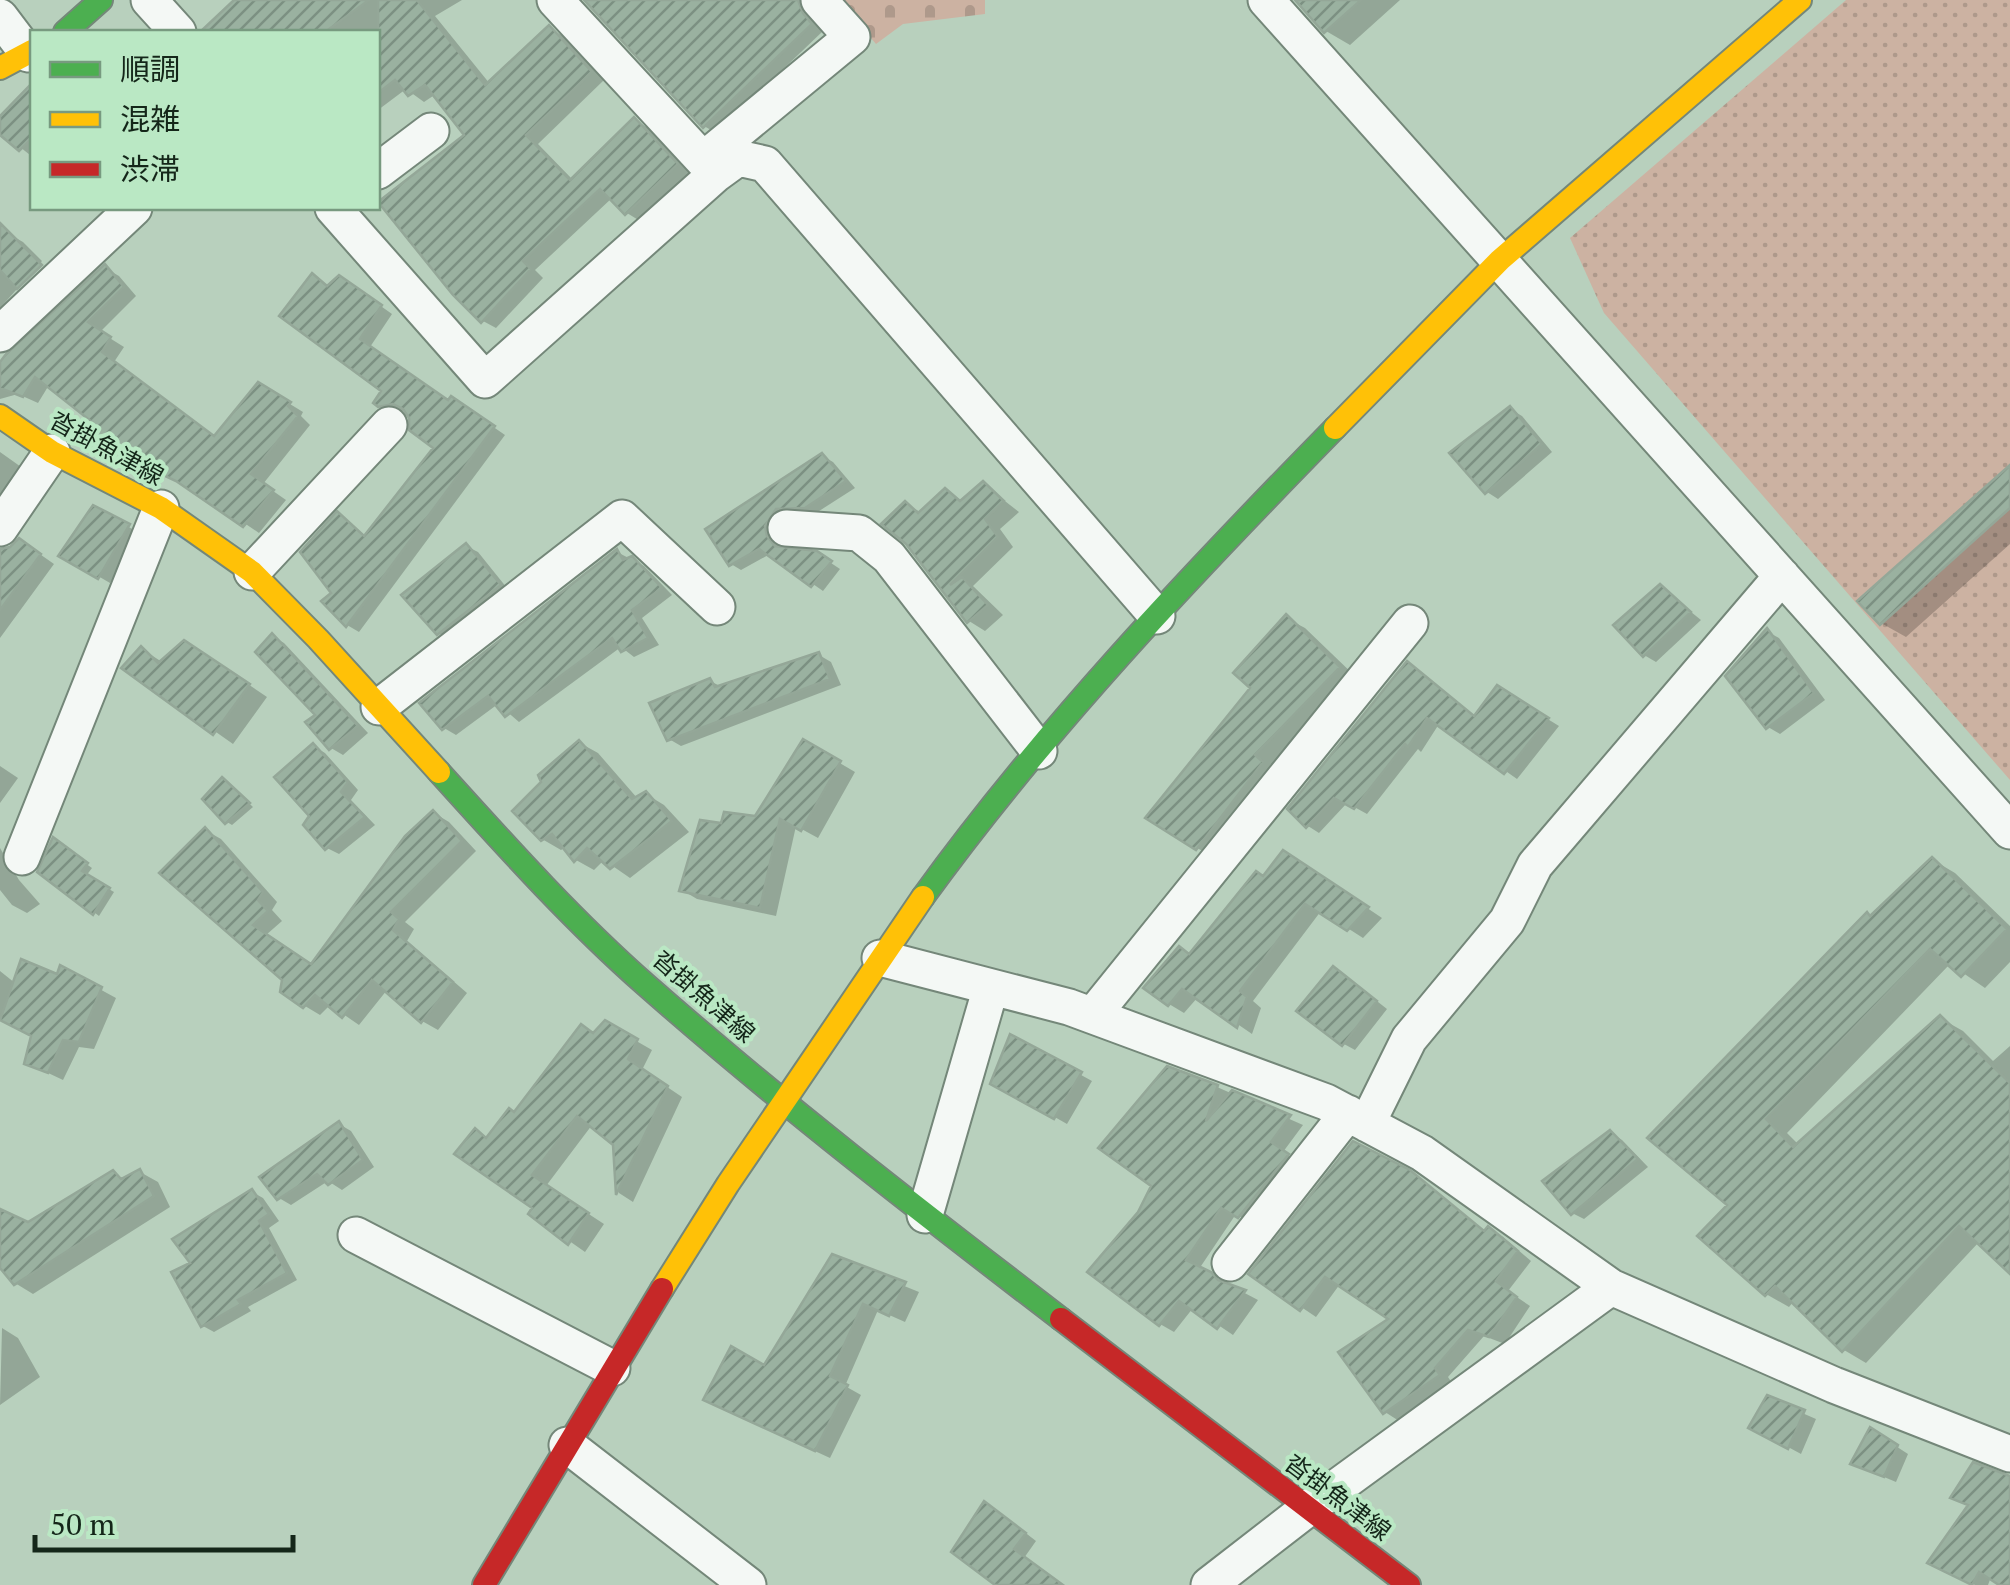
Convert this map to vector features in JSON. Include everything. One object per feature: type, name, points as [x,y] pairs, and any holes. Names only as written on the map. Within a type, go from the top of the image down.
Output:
[{"type":"street","points":[[67,30],[102,0]]},
{"type":"street","points":[[149,0],[176,30]]},
{"type":"street","points":[[555,0],[709,167]]},
{"type":"street","points":[[335,210],[485,380],[852,37],[818,0]]},
{"type":"street","points":[[1266,0],[2010,830]]},
{"type":"street","points":[[484,1585],[612,1368],[785,1100],[977,823],[1209,556],[1500,260],[1800,0]]},
{"type":"street","points":[[0,18],[20,58]]},
{"type":"street","points":[[380,169],[431,131]]},
{"type":"street","points":[[709,167],[738,158],[765,164],[1157,616]]},
{"type":"street","points":[[0,334],[132,210]]},
{"type":"street","name":"沓掛魚津線","points":[[0,416],[52,452],[160,508],[252,572],[513,854],[644,983],[926,1216],[1409,1585]]},
{"type":"street","points":[[252,572],[390,426]]},
{"type":"street","points":[[0,528],[52,452]]},
{"type":"street","points":[[22,858],[160,508]]},
{"type":"street","points":[[379,707],[622,518],[717,607]]},
{"type":"street","points":[[786,528],[859,533],[889,557],[1039,751]]},
{"type":"street","points":[[1230,1263],[1357,1118],[1409,1039],[1507,921],[1535,865],[1782,576]]},
{"type":"street","points":[[1093,1015],[1410,623]]},
{"type":"street","points":[[880,958],[1093,1015],[1326,1102],[1422,1153],[1611,1287],[1834,1385],[2010,1454]]},
{"type":"street","points":[[926,1216],[991,986]]},
{"type":"street","points":[[356,1235],[612,1368]]},
{"type":"street","points":[[1209,1585],[1307,1508],[1611,1287]]},
{"type":"street","points":[[567,1445],[748,1585]]},
{"type":"green space","points":[[838,0],[985,0],[985,14],[903,24],[876,44]]},
{"type":"green space","points":[[1846,0],[2010,0],[2010,780],[1604,313],[1570,238]]},
{"type":"building","points":[[234,0],[369,0],[328,30],[202,30]]},
{"type":"building","points":[[378,0],[417,0],[485,85],[549,25],[592,72],[526,135],[570,180],[634,117],[678,164],[625,215],[600,189],[523,261],[531,269],[481,323],[453,295],[380,204],[380,200],[464,135],[425,85],[408,96],[395,80],[380,91]]},
{"type":"building","points":[[584,0],[798,0],[812,24],[703,128]]},
{"type":"building","points":[[1295,0],[1361,0],[1324,33]]},
{"type":"building","points":[[30,85],[30,140],[19,151],[0,135],[0,116]]},
{"type":"building","points":[[0,223],[42,265],[17,289],[0,270]]},
{"type":"building","points":[[105,264],[124,287],[88,322],[111,337],[102,352],[214,436],[258,382],[291,402],[288,406],[298,416],[251,474],[274,490],[243,527],[176,481],[120,455],[86,431],[92,422],[35,377],[23,397],[0,388],[0,362],[6,354]]},
{"type":"building","points":[[312,273],[327,286],[339,275],[382,305],[360,339],[448,400],[451,396],[495,426],[346,627],[321,601],[331,593],[300,552],[337,511],[364,536],[433,448],[409,430],[409,418],[403,409],[393,404],[378,407],[373,403],[381,391],[279,316]]},
{"type":"building","points":[[1510,406],[1542,444],[1485,494],[1449,453]]},
{"type":"building","points":[[822,453],[846,481],[805,508],[776,509],[765,526],[775,546],[817,551],[832,561],[811,587],[759,549],[729,566],[705,529]]},
{"type":"building","points":[[2010,465],[2010,508],[1880,625],[1857,601]]},
{"type":"building","points":[[983,481],[1004,501],[985,519],[998,537],[950,585],[962,577],[988,605],[967,623],[906,544],[881,524],[905,501],[918,513],[945,488],[960,501]]},
{"type":"building","points":[[93,505],[130,524],[98,579],[58,556]]},
{"type":"building","points":[[19,538],[41,554],[0,610],[0,549],[10,547]]},
{"type":"building","points":[[466,543],[501,585],[437,635],[401,595]]},
{"type":"building","points":[[617,549],[623,560],[632,556],[662,588],[632,610],[648,638],[621,652],[612,638],[505,717],[488,696],[442,730],[419,703]]},
{"type":"building","points":[[1660,584],[1691,612],[1643,657],[1613,625]]},
{"type":"building","points":[[1286,614],[1340,667],[1255,755],[1263,762],[1196,850],[1145,818],[1250,688],[1233,673]]},
{"type":"building","points":[[1767,628],[1814,693],[1766,729],[1725,676]]},
{"type":"building","points":[[272,633],[358,726],[329,750],[305,722],[315,715],[255,652]]},
{"type":"building","points":[[184,640],[250,684],[213,735],[121,668],[141,646],[158,663]]},
{"type":"building","points":[[819,652],[830,679],[667,741],[649,703],[710,678],[715,687]]},
{"type":"building","points":[[1407,661],[1474,716],[1497,685],[1549,718],[1504,774],[1427,718],[1408,747],[1405,744],[1354,809],[1334,798],[1306,828],[1287,809]]},
{"type":"building","points":[[803,739],[841,761],[801,831],[780,819],[760,908],[679,891],[700,820],[721,823],[724,812],[755,816]]},
{"type":"building","points":[[579,740],[632,799],[646,791],[672,821],[610,869],[587,848],[574,862],[552,834],[541,841],[512,811],[541,782],[538,775]]},
{"type":"building","points":[[313,743],[348,782],[341,792],[365,817],[325,850],[303,825],[309,816],[274,777]]},
{"type":"building","points":[[222,777],[250,803],[225,824],[202,799]]},
{"type":"building","points":[[433,810],[462,841],[391,912],[399,919],[393,930],[453,982],[421,1023],[372,980],[342,1018],[315,995],[303,1008],[280,992],[282,980],[159,873],[205,827],[263,892],[258,900],[268,911],[253,925],[311,964],[405,836]]},
{"type":"building","points":[[53,837],[88,863],[82,871],[110,888],[93,915],[37,872]]},
{"type":"building","points":[[1283,850],[1369,907],[1347,931],[1305,904],[1240,991],[1247,997],[1237,1028],[1182,989],[1168,1006],[1143,988],[1179,946],[1189,954],[1256,871],[1263,876]]},
{"type":"building","points":[[1932,857],[2007,929],[1961,977],[1930,949],[1766,1119],[1793,1147],[1940,1015],[2010,1083],[2010,1274],[1959,1226],[1842,1352],[1775,1286],[1765,1296],[1697,1236],[1727,1205],[1647,1138],[1867,912],[1870,916]]},
{"type":"building","points":[[21,959],[57,974],[60,965],[102,987],[79,1042],[63,1040],[48,1073],[24,1064],[31,1036],[0,1020]]},
{"type":"building","points":[[1333,966],[1377,1001],[1342,1046],[1296,1011]]},
{"type":"building","points":[[605,1020],[638,1039],[628,1059],[668,1086],[616,1195],[613,1145],[577,1116],[532,1175],[589,1213],[568,1245],[528,1214],[532,1208],[454,1154],[475,1128],[486,1138],[509,1108],[514,1112],[581,1024],[593,1033]]},
{"type":"building","points":[[1010,1034],[1082,1072],[1054,1119],[990,1084]]},
{"type":"building","points":[[1167,1066],[1218,1085],[1206,1121],[1232,1090],[1291,1115],[1271,1142],[1289,1154],[1238,1218],[1221,1208],[1186,1260],[1211,1272],[1218,1280],[1246,1290],[1217,1329],[1179,1301],[1159,1326],[1087,1272],[1138,1212],[1151,1186],[1098,1148]]},
{"type":"building","points":[[339,1121],[363,1160],[328,1185],[317,1174],[277,1200],[259,1177]]},
{"type":"building","points":[[1610,1130],[1638,1159],[1571,1215],[1542,1181]]},
{"type":"building","points":[[1353,1141],[1410,1170],[1484,1231],[1488,1226],[1518,1251],[1496,1281],[1517,1297],[1489,1337],[1468,1330],[1435,1368],[1440,1375],[1383,1414],[1338,1352],[1388,1319],[1325,1277],[1300,1311],[1248,1274]]},
{"type":"building","points":[[140,1169],[154,1196],[14,1285],[0,1268],[0,1209],[28,1222],[113,1170],[121,1179]]},
{"type":"building","points":[[252,1189],[269,1214],[259,1221],[287,1273],[238,1300],[241,1304],[201,1327],[171,1272],[190,1263],[172,1239]]},
{"type":"building","points":[[832,1254],[906,1282],[889,1316],[863,1304],[830,1376],[848,1385],[815,1451],[703,1400],[731,1346],[764,1365]]},
{"type":"building","points":[[1767,1395],[1805,1410],[1788,1449],[1748,1428]]},
{"type":"building","points":[[1870,1427],[1898,1445],[1884,1477],[1850,1464]]},
{"type":"building","points":[[1973,1462],[2010,1476],[2010,1585],[1999,1585],[1979,1572],[1972,1585],[1927,1563],[1968,1505],[1950,1498]]},
{"type":"building","points":[[984,1501],[1026,1533],[1014,1549],[1063,1585],[995,1585],[951,1552]]},
{"type":"traffic: fast","points":[[67,30],[101,0]]},
{"type":"traffic: fast","points":[[923,897],[1068,714],[1173,597],[1335,428]]},
{"type":"traffic: fast","points":[[439,772],[565,908],[696,1029],[1061,1319]]},
{"type":"traffic: slow","points":[[1335,428],[1500,260],[1800,0]]},
{"type":"traffic: slow","points":[[0,68],[30,52]]},
{"type":"traffic: slow","points":[[0,416],[52,452],[161,508],[252,572],[439,772]]},
{"type":"traffic: slow","points":[[662,1289],[728,1184],[923,897]]},
{"type":"traffic: jam","points":[[484,1585],[662,1289]]},
{"type":"traffic: jam","points":[[1061,1319],[1409,1585]]}]
